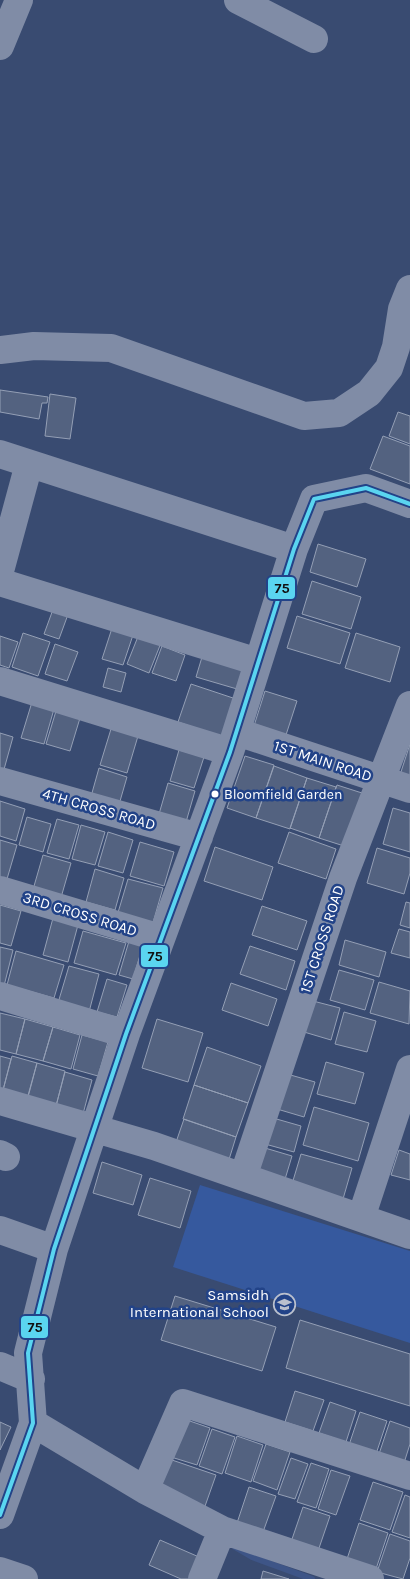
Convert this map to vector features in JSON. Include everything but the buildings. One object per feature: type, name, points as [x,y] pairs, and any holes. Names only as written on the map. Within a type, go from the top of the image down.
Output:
[{"type":"street","points":[[0,46],[19,0]]},
{"type":"street","points":[[238,0],[314,39]]},
{"type":"street","points":[[0,350],[34,346],[111,348],[304,416],[339,413],[369,394],[389,368],[396,347],[402,309],[410,289]]},
{"type":"street","points":[[0,454],[294,549]]},
{"type":"street","points":[[0,570],[29,464]]},
{"type":"street","points":[[0,1515],[33,1423],[28,1353],[54,1249],[126,1034],[233,742],[294,549],[314,499],[366,488],[410,504]]},
{"type":"street","points":[[0,582],[258,662]]},
{"type":"street","name":"1ST MAIN ROAD","points":[[0,681],[381,779],[410,789]]},
{"type":"street","name":"1ST CROSS ROAD","points":[[243,1177],[343,878],[410,705]]},
{"type":"street","name":"4TH CROSS ROAD","points":[[0,781],[199,837]]},
{"type":"street","name":"3RD CROSS ROAD","points":[[0,890],[160,938]]},
{"type":"street","points":[[0,996],[126,1034]]},
{"type":"street","points":[[361,1218],[410,1069]]},
{"type":"street","points":[[0,1101],[154,1146],[410,1235]]},
{"type":"street","points":[[0,1230],[54,1249]]},
{"type":"street","points":[[0,1366],[31,1379]]},
{"type":"street","points":[[145,1490],[183,1403],[410,1476]]},
{"type":"street","points":[[33,1423],[145,1490],[222,1530],[370,1579]]},
{"type":"street","points":[[202,1579],[222,1530]]},
{"type":"street","points":[[0,1570],[24,1579]]},
{"type":"shaded area","points":[[200,1185],[410,1251],[410,1343],[173,1267]]},
{"type":"waterway","points":[[235,1547],[252,1557],[312,1579]]},
{"type":"transit line","name":"75","points":[[0,1515],[33,1423],[28,1353],[54,1249],[126,1034],[230,752],[294,549],[314,499],[366,488],[410,504]]},
{"type":"place","name":"Bloomfield Garden","points":[[215,794]]},
{"type":"place","name":"Samsidh International School","points":[[285,1304]]}]
